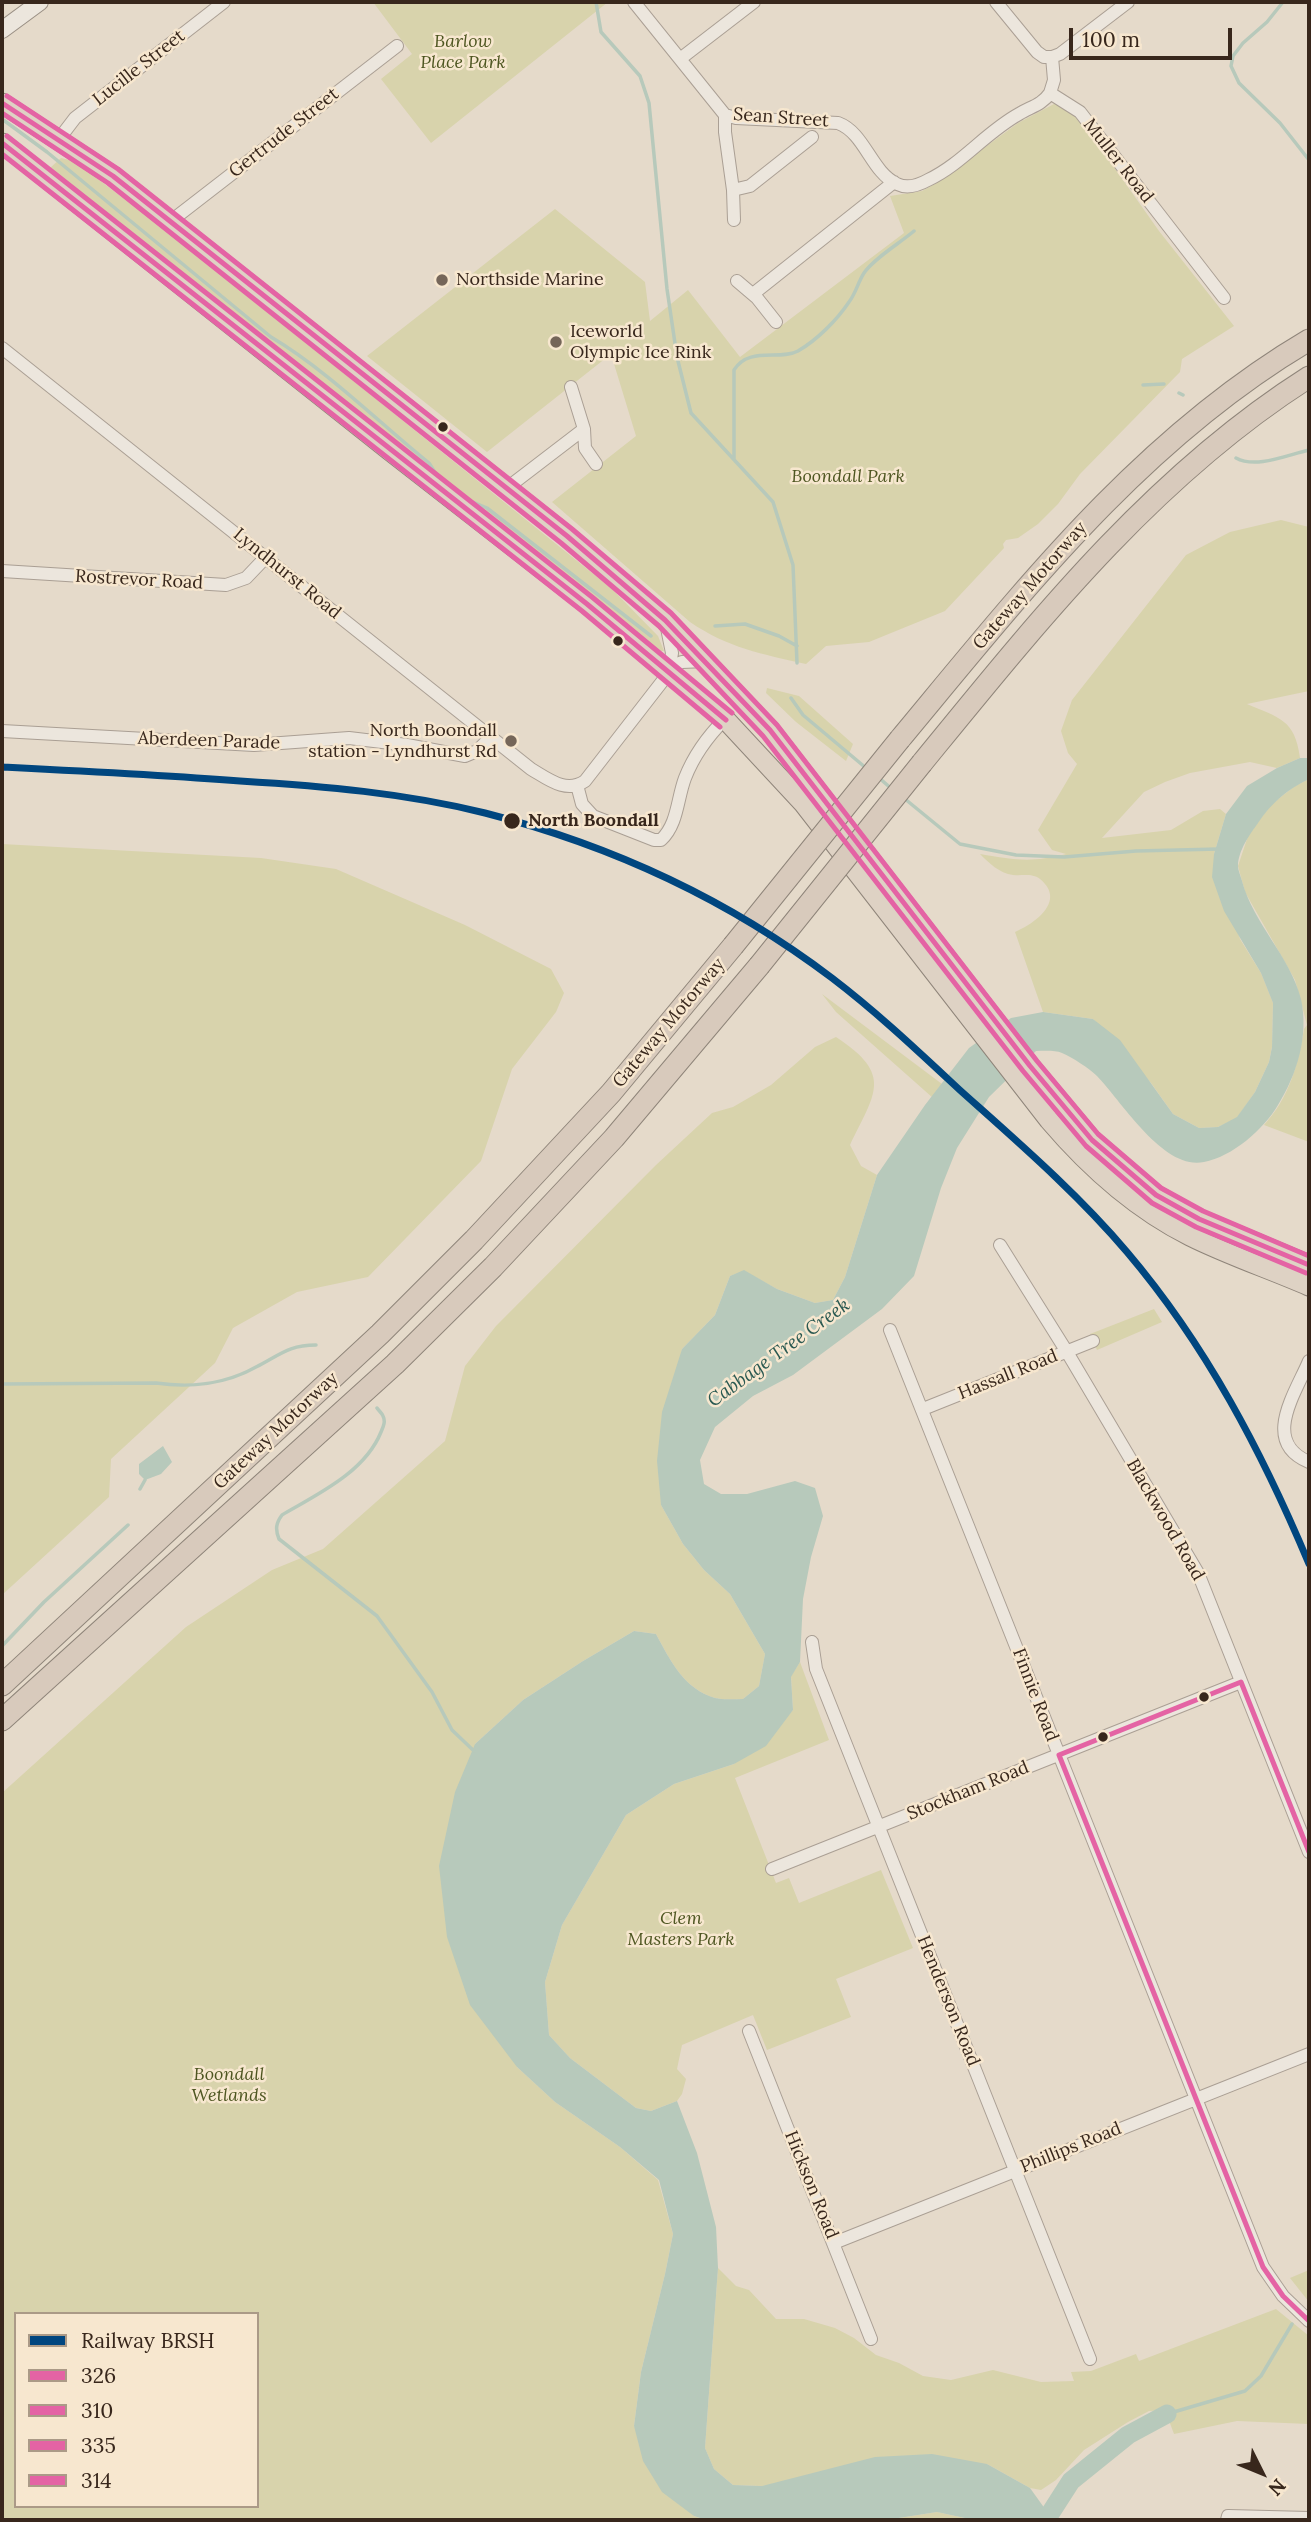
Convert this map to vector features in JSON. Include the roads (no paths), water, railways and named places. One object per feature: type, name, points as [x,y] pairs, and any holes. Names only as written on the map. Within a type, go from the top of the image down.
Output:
[{"type":"highway","points":[[2,103],[113,176],[171,221],[614,574],[665,620],[771,730],[798,764],[1023,1072],[1077,1153],[1150,1202],[1190,1236],[1309,1286]]},
{"type":"highway","points":[[2,143],[669,671],[725,719],[803,803],[980,1016]]},
{"type":"highway","name":"Gateway Motorway","points":[[2,1685],[380,1334],[474,1240],[611,1093],[1054,555],[1141,466],[1181,431],[1237,387],[1309,340]]},
{"type":"highway","name":"Gateway Motorway","points":[[2,1720],[395,1364],[493,1267],[614,1138],[759,966],[1038,623],[1158,494],[1249,418],[1309,377]]},
{"type":"highway","points":[[1150,1202],[1199,1219],[1309,1265]]},
{"type":"main road","points":[[2,30],[40,2]]},
{"type":"street","name":"Lucille Street","points":[[59,139],[75,118],[224,2]]},
{"type":"street","name":"Sean Street","points":[[635,2],[725,115],[736,118],[838,122],[848,128],[894,182]]},
{"type":"street","points":[[996,2],[1044,57],[1060,54],[1128,2]]},
{"type":"street","points":[[680,59],[750,3]]},
{"type":"street","name":"Gertrude Street","points":[[171,221],[397,46]]},
{"type":"street","points":[[753,294],[894,182],[911,186],[934,177],[1011,119],[1040,104],[1050,93],[1054,80],[1052,57]]},
{"type":"street","name":"Muller Road","points":[[1050,93],[1080,112],[1224,298]]},
{"type":"street","points":[[725,115],[734,220]]},
{"type":"street","points":[[733,190],[750,186],[812,137]]},
{"type":"street","points":[[737,281],[753,294],[776,322]]},
{"type":"street","name":"Lyndhurst Road","points":[[2,348],[491,737],[546,778],[559,785],[577,785]]},
{"type":"street","points":[[571,387],[584,429],[585,449],[596,464]]},
{"type":"street","points":[[507,488],[584,429]]},
{"type":"street","name":"Rostrevor Road","points":[[2,571],[226,585],[246,578],[265,557]]},
{"type":"street","points":[[665,620],[672,653],[669,671]]},
{"type":"street","points":[[706,661],[682,662],[669,671],[589,776],[577,785],[582,804],[593,816],[659,841],[676,814],[683,783],[698,750],[725,719]]},
{"type":"street","name":"Aberdeen Parade","points":[[2,732],[254,745],[349,738],[396,743],[465,756],[477,751],[491,737]]},
{"type":"street","name":"Blackwood Road","points":[[1000,1245],[1198,1573],[1309,1852]]},
{"type":"street","name":"Finnie Road","points":[[890,1330],[1263,2267],[1283,2296],[1309,2321]]},
{"type":"street","name":"Hassall Road","points":[[923,1409],[1093,1341]]},
{"type":"street","points":[[1309,1361],[1283,1427],[1286,1442],[1295,1455],[1309,1462]]},
{"type":"street","name":"Henderson Road","points":[[812,1642],[816,1669],[1090,2359]]},
{"type":"street","name":"Stockham Road","points":[[772,1869],[1241,1682]]},
{"type":"street","name":"Hickson Road","points":[[750,2031],[871,2339]]},
{"type":"street","name":"Phillips Road","points":[[834,2243],[1309,2054]]},
{"type":"street","points":[[1227,2518],[1309,2518]]},
{"type":"water","name":"Cabbage Tree Creek","points":[[1300,758],[1309,758],[1309,779],[1287,792],[1268,809],[1245,843],[1238,866],[1254,911],[1289,968],[1301,999],[1303,1027],[1300,1054],[1291,1081],[1278,1105],[1256,1132],[1236,1148],[1215,1159],[1189,1162],[1159,1146],[1097,1076],[1081,1063],[1059,1052],[1036,1051],[989,1097],[957,1148],[941,1188],[914,1276],[882,1309],[793,1375],[753,1396],[715,1427],[700,1460],[704,1484],[721,1494],[747,1494],[795,1481],[815,1488],[823,1516],[803,1599],[800,1662],[791,1677],[793,1710],[766,1746],[734,1764],[674,1784],[626,1815],[562,1925],[545,1982],[549,2035],[570,2058],[636,2108],[651,2111],[677,2101],[697,2153],[716,2227],[718,2268],[705,2448],[714,2469],[733,2485],[762,2486],[875,2457],[932,2454],[987,2464],[1030,2488],[1053,2520],[974,2520],[937,2512],[886,2520],[706,2520],[694,2516],[662,2492],[643,2461],[634,2426],[641,2372],[673,2234],[659,2180],[620,2147],[555,2102],[517,2067],[470,2005],[447,1937],[439,1866],[455,1792],[475,1744],[523,1700],[634,1631],[656,1634],[686,1681],[704,1694],[718,1699],[743,1699],[759,1686],[765,1654],[730,1594],[704,1570],[683,1544],[661,1505],[657,1461],[662,1412],[682,1349],[715,1315],[730,1276],[744,1270],[777,1289],[815,1303],[833,1300],[845,1277],[877,1175],[925,1105],[969,1048],[1011,1018],[1043,1012],[1093,1019],[1120,1040],[1173,1114],[1199,1128],[1218,1127],[1237,1117],[1255,1092],[1269,1062],[1273,1003],[1261,973],[1224,911],[1212,877],[1214,854],[1226,814],[1247,786]]},
{"type":"water","points":[[163,1446],[172,1462],[161,1474],[145,1480],[139,1474],[139,1464]]},
{"type":"waterway","points":[[596,2],[601,32],[640,76],[649,103],[667,289],[677,357],[691,413],[773,502],[793,565],[797,663]]},
{"type":"waterway","points":[[1283,2],[1267,22],[1243,43],[1233,56],[1231,66],[1239,83],[1280,123],[1309,160]]},
{"type":"waterway","points":[[2,119],[47,152],[271,337],[332,381],[429,463],[436,474],[462,496]]},
{"type":"waterway","points":[[734,459],[734,370],[748,358],[790,354],[812,341],[844,309],[868,268],[914,231]]},
{"type":"waterway","points":[[1309,264],[1309,287]]},
{"type":"waterway","points":[[1143,385],[1164,384]]},
{"type":"waterway","points":[[1179,393],[1183,395]]},
{"type":"waterway","points":[[1236,458],[1262,462],[1309,450]]},
{"type":"waterway","points":[[468,500],[487,508],[651,636]]},
{"type":"waterway","points":[[715,626],[745,624],[779,636],[797,646]]},
{"type":"waterway","points":[[791,698],[803,715],[866,768]]},
{"type":"waterway","points":[[878,777],[893,790]]},
{"type":"waterway","points":[[905,799],[960,844],[1016,855],[1064,857],[1136,851],[1219,849]]},
{"type":"waterway","points":[[2,1384],[208,1383],[244,1373],[291,1349],[316,1345]]},
{"type":"waterway","points":[[377,1408],[383,1416],[384,1424],[374,1446],[364,1459],[339,1481],[282,1515],[277,1526],[279,1539],[377,1616],[432,1692],[452,1730],[474,1751]]},
{"type":"waterway","points":[[140,1489],[145,1480]]},
{"type":"waterway","points":[[2,1646],[44,1602],[128,1525]]},
{"type":"waterway","points":[[1167,2414],[1245,2391],[1261,2376],[1292,2324]]},
{"type":"waterway","points":[[1046,2520],[1071,2481],[1128,2435],[1167,2414]]},
{"type":"rail line","name":"BRSH","points":[[2,767],[302,785],[394,795],[455,806],[532,826],[623,859],[667,878],[752,924],[832,978],[882,1019],[1048,1169],[1127,1252],[1182,1324],[1230,1401],[1272,1481],[1309,1564]]},
{"type":"place","name":"Northside Marine","points":[[442,280]]},
{"type":"place","name":"Iceworld Olympic Ice Rink","points":[[556,342]]},
{"type":"place","name":"North Boondall station - Lyndhurst Rd","points":[[511,741]]},
{"type":"place","name":"North Boondall","points":[[512,821]]},
{"type":"park label","name":"Barlow Place Park","points":[[463,52]]},
{"type":"park label","name":"Boondall Park","points":[[848,477]]},
{"type":"park label","name":"Clem Masters Park","points":[[681,1930]]},
{"type":"park label","name":"Boondall Wetlands","points":[[229,2085]]}]
